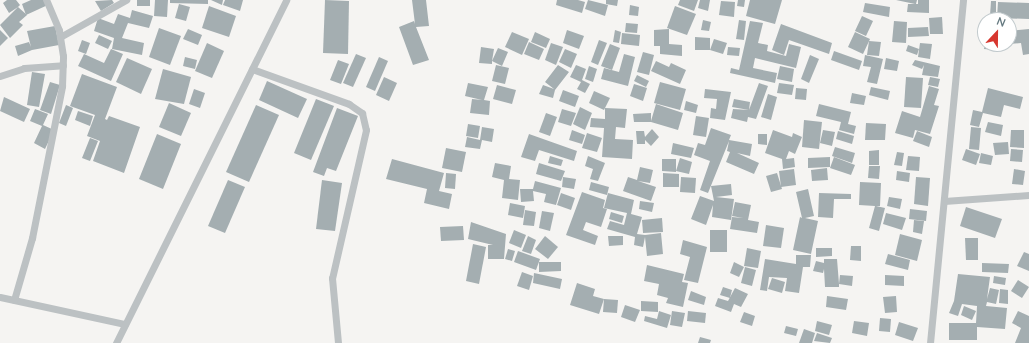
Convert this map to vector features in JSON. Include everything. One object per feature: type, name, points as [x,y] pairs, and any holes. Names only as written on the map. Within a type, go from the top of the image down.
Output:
[{"type":"street","points":[[14,300],[32,238],[62,86],[63,65],[60,37],[46,0]]},
{"type":"street","points":[[60,37],[126,0]]},
{"type":"street","points":[[116,343],[124,324],[286,0]]},
{"type":"street","points":[[930,343],[963,0]]},
{"type":"street","points":[[0,76],[24,68],[63,65]]},
{"type":"street","points":[[252,69],[349,104],[362,113],[366,130],[332,278],[338,343]]},
{"type":"street","points":[[944,200],[1029,195]]},
{"type":"street","points":[[0,297],[124,324]]},
{"type":"building","points":[[7,0],[16,0],[20,5],[9,13],[3,3]]},
{"type":"building","points":[[31,0],[48,0],[50,4],[26,15],[22,4]]},
{"type":"building","points":[[112,0],[114,3],[101,11],[95,1]]},
{"type":"building","points":[[137,0],[150,0],[150,6],[137,6]]},
{"type":"building","points":[[155,0],[168,0],[167,17],[154,16]]},
{"type":"building","points":[[170,0],[208,0],[208,4],[170,3]]},
{"type":"building","points":[[211,0],[223,0],[222,5]]},
{"type":"building","points":[[225,0],[243,0],[240,11],[223,5]]},
{"type":"building","points":[[325,0],[349,1],[348,54],[323,53]]},
{"type":"building","points":[[412,0],[426,0],[429,26],[416,27],[429,60],[413,65],[399,27],[414,21],[415,24]]},
{"type":"building","points":[[557,0],[578,0],[585,2],[582,13],[556,5]]},
{"type":"building","points":[[588,0],[608,5],[605,16],[585,9]]},
{"type":"building","points":[[606,0],[618,0],[617,6],[606,4]]},
{"type":"building","points":[[680,0],[698,0],[694,11],[678,5]]},
{"type":"building","points":[[700,0],[710,0],[708,11],[698,8]]},
{"type":"building","points":[[738,0],[745,0],[744,7],[737,6]]},
{"type":"building","points":[[750,0],[782,0],[775,24],[746,16]]},
{"type":"building","points":[[896,0],[917,0],[916,4],[918,4],[918,0],[929,0],[929,13],[907,12],[908,4],[915,4]]},
{"type":"building","points":[[721,1],[735,2],[734,17],[719,15]]},
{"type":"building","points":[[991,1],[996,1],[996,12],[990,12]]},
{"type":"building","points":[[998,2],[1029,3],[1029,19],[1017,19],[1017,12],[997,12]]},
{"type":"building","points":[[865,3],[890,7],[889,17],[863,12]]},
{"type":"building","points":[[179,4],[190,7],[186,21],[175,18]]},
{"type":"building","points":[[630,5],[639,7],[638,16],[629,15]]},
{"type":"building","points":[[209,6],[236,16],[229,37],[202,28]]},
{"type":"building","points":[[675,6],[696,14],[687,35],[667,28]]},
{"type":"building","points":[[18,7],[27,15],[19,22],[23,25],[10,38],[0,25]]},
{"type":"building","points":[[132,10],[153,16],[149,28],[128,23],[122,38],[144,43],[142,55],[112,49],[114,38],[94,31],[98,18],[114,24],[118,14],[130,18]]},
{"type":"building","points":[[862,16],[873,21],[866,36],[855,31]]},
{"type":"building","points":[[942,17],[943,34],[930,34],[929,18]]},
{"type":"building","points":[[703,20],[711,22],[709,31],[701,30]]},
{"type":"building","points":[[739,20],[746,21],[744,40],[736,39]]},
{"type":"building","points":[[750,21],[763,23],[758,43],[768,45],[767,51],[786,56],[789,44],[801,47],[796,68],[755,58],[753,68],[777,73],[775,83],[730,73],[731,68],[739,70]]},
{"type":"building","points":[[894,21],[907,22],[906,43],[892,42]]},
{"type":"building","points":[[626,23],[638,24],[637,33],[625,32]]},
{"type":"building","points":[[781,24],[832,43],[829,54],[789,40],[784,55],[772,50]]},
{"type":"building","points":[[55,26],[59,45],[32,50],[18,56],[15,46],[29,42],[31,47],[27,31]]},
{"type":"building","points":[[928,27],[929,36],[908,37],[908,28]]},
{"type":"building","points":[[159,28],[181,36],[170,65],[149,57]]},
{"type":"building","points":[[188,29],[202,35],[198,45],[183,39]]},
{"type":"building","points":[[669,29],[669,44],[682,45],[682,56],[660,54],[660,46],[654,46],[654,30]]},
{"type":"building","points":[[1029,29],[1029,54],[1023,55],[1021,43],[1017,43],[1017,30]]},
{"type":"building","points":[[0,30],[8,38],[0,46]]},
{"type":"building","points":[[567,30],[584,36],[579,49],[563,43]]},
{"type":"building","points":[[615,30],[621,32],[619,43],[613,42]]},
{"type":"building","points":[[512,32],[529,39],[522,55],[505,47]]},
{"type":"building","points":[[535,32],[550,39],[546,48],[531,42]]},
{"type":"building","points":[[855,32],[870,39],[863,54],[848,47]]},
{"type":"building","points":[[622,33],[640,35],[639,46],[621,44]]},
{"type":"building","points":[[99,35],[112,41],[108,49],[95,43]]},
{"type":"building","points":[[695,37],[710,38],[710,50],[695,50]]},
{"type":"building","points":[[714,39],[727,43],[723,54],[710,50]]},
{"type":"building","points":[[82,40],[90,43],[86,54],[78,51]]},
{"type":"building","points":[[599,40],[607,43],[598,65],[591,62]]},
{"type":"building","points":[[869,41],[881,42],[879,56],[867,55]]},
{"type":"building","points":[[529,42],[544,49],[539,60],[524,54]]},
{"type":"building","points":[[207,43],[224,51],[212,78],[195,71]]},
{"type":"building","points":[[551,43],[563,47],[556,65],[545,60]]},
{"type":"building","points":[[920,43],[932,44],[930,59],[918,57]]},
{"type":"building","points":[[610,44],[620,48],[612,70],[601,66]]},
{"type":"building","points":[[908,45],[919,49],[917,55],[906,51]]},
{"type":"building","points":[[481,47],[494,49],[492,64],[479,63]]},
{"type":"building","points":[[728,47],[740,48],[739,56],[727,55]]},
{"type":"building","points":[[498,48],[508,52],[502,66],[492,61]]},
{"type":"building","points":[[111,49],[123,54],[111,81],[78,66],[84,54],[104,63]]},
{"type":"building","points":[[565,49],[577,54],[571,68],[559,62]]},
{"type":"building","points":[[834,51],[862,61],[859,70],[831,60]]},
{"type":"building","points":[[643,52],[654,55],[649,75],[637,72]]},
{"type":"building","points":[[356,54],[366,58],[353,87],[343,83]]},
{"type":"building","points":[[624,54],[635,57],[628,86],[601,79],[604,68],[619,72]]},
{"type":"building","points":[[810,55],[819,59],[809,83],[801,79]]},
{"type":"building","points":[[865,55],[883,59],[877,84],[867,82],[871,67],[863,66]]},
{"type":"building","points":[[185,57],[197,60],[195,69],[183,66]]},
{"type":"building","points":[[379,57],[388,61],[375,91],[366,87]]},
{"type":"building","points":[[127,58],[152,69],[141,94],[116,82]]},
{"type":"building","points":[[886,58],[899,61],[897,71],[884,69]]},
{"type":"building","points":[[338,60],[349,64],[341,84],[330,80]]},
{"type":"building","points":[[915,60],[940,66],[938,77],[922,75],[924,65],[922,69],[912,65]]},
{"type":"building","points":[[656,61],[669,67],[671,63],[686,70],[680,84],[651,71]]},
{"type":"building","points":[[496,65],[509,68],[505,84],[492,81]]},
{"type":"building","points":[[558,65],[569,72],[555,90],[553,98],[539,94],[543,85],[554,89],[545,82]]},
{"type":"building","points":[[576,65],[586,69],[582,80],[590,84],[585,93],[577,89],[581,82],[570,77]]},
{"type":"building","points":[[589,66],[597,69],[593,82],[585,79]]},
{"type":"building","points":[[780,66],[794,69],[792,82],[777,79]]},
{"type":"building","points":[[163,69],[191,77],[184,104],[155,99]]},
{"type":"building","points":[[32,72],[45,74],[39,107],[27,105]]},
{"type":"building","points":[[82,74],[117,87],[105,119],[107,120],[109,116],[140,127],[124,173],[93,161],[100,141],[87,136],[95,115],[70,106]]},
{"type":"building","points":[[637,75],[649,81],[646,87],[634,81]]},
{"type":"building","points":[[384,77],[397,83],[389,101],[376,95]]},
{"type":"building","points":[[906,77],[923,78],[921,108],[904,107]]},
{"type":"building","points":[[930,77],[940,79],[938,87],[928,85]]},
{"type":"building","points":[[267,81],[307,99],[298,118],[259,100]]},
{"type":"building","points":[[50,82],[60,85],[51,114],[40,110]]},
{"type":"building","points":[[660,82],[686,89],[680,110],[654,103]]},
{"type":"building","points":[[468,83],[488,87],[484,100],[490,101],[489,115],[470,113],[472,99],[482,100],[465,96]]},
{"type":"building","points":[[759,83],[768,86],[756,119],[748,117],[747,122],[731,118],[733,109],[749,110]]},
{"type":"building","points":[[779,83],[794,85],[792,95],[777,93]]},
{"type":"building","points":[[634,84],[647,88],[643,101],[630,96]]},
{"type":"building","points":[[497,85],[516,90],[512,104],[493,99]]},
{"type":"building","points":[[929,86],[939,89],[934,105],[939,106],[930,134],[915,130],[913,138],[895,133],[902,111],[920,117]]},
{"type":"building","points":[[871,87],[890,91],[888,100],[869,95]]},
{"type":"building","points":[[796,88],[807,89],[806,100],[795,99]]},
{"type":"building","points":[[988,88],[1023,97],[1020,109],[1004,105],[1001,117],[983,113],[979,127],[970,125],[973,110],[982,112]]},
{"type":"building","points":[[194,89],[205,93],[200,108],[189,104]]},
{"type":"building","points":[[705,89],[731,92],[725,120],[710,118],[711,108],[716,109],[717,99],[704,98]]},
{"type":"building","points":[[563,90],[579,96],[575,107],[559,101]]},
{"type":"building","points":[[594,91],[610,98],[604,110],[589,103]]},
{"type":"building","points":[[852,93],[866,96],[864,105],[850,103]]},
{"type":"building","points":[[768,94],[777,97],[771,120],[761,117]]},
{"type":"building","points":[[4,97],[30,109],[24,122],[0,111]]},
{"type":"building","points":[[316,99],[334,106],[311,160],[294,153]]},
{"type":"building","points":[[734,99],[750,102],[749,110],[732,107]]},
{"type":"building","points":[[686,101],[698,105],[696,113],[684,110]]},
{"type":"building","points":[[169,103],[191,113],[181,136],[159,127]]},
{"type":"building","points":[[656,104],[683,113],[678,130],[651,122],[634,122],[633,114],[651,113],[651,121]]},
{"type":"building","points":[[819,104],[851,112],[848,124],[856,126],[854,134],[839,130],[841,122],[816,116]]},
{"type":"building","points":[[66,105],[73,108],[66,126],[59,123]]},
{"type":"building","points":[[256,105],[279,115],[249,182],[226,172]]},
{"type":"building","points":[[580,107],[592,113],[585,130],[573,124]]},
{"type":"building","points":[[337,108],[358,116],[336,171],[327,168],[324,176],[313,172]]},
{"type":"building","points":[[605,108],[627,109],[625,128],[616,127],[615,139],[633,140],[632,159],[602,157],[604,128],[590,127],[591,118],[605,119]]},
{"type":"building","points":[[35,109],[48,114],[43,125],[54,130],[45,149],[34,143],[42,126],[30,121]]},
{"type":"building","points":[[562,109],[576,113],[571,126],[558,122]]},
{"type":"building","points":[[78,111],[93,116],[90,126],[75,120]]},
{"type":"building","points":[[546,113],[557,117],[550,136],[539,132]]},
{"type":"building","points":[[696,116],[709,118],[706,137],[693,135]]},
{"type":"building","points":[[804,120],[822,122],[819,149],[802,147]]},
{"type":"building","points":[[988,122],[1003,125],[1001,136],[985,132]]},
{"type":"building","points":[[866,123],[886,124],[885,140],[865,140]]},
{"type":"building","points":[[468,124],[480,126],[478,138],[466,136]]},
{"type":"building","points":[[482,127],[494,129],[492,142],[482,140],[480,149],[465,147],[467,137],[480,140]]},
{"type":"building","points":[[971,127],[981,128],[979,150],[969,149]]},
{"type":"building","points":[[711,128],[731,135],[729,140],[752,144],[750,156],[737,153],[759,163],[754,174],[726,162],[730,152],[727,151],[729,141],[708,193],[700,190],[710,161],[694,155],[698,143],[705,145]]},
{"type":"building","points":[[652,129],[659,137],[651,146],[645,140],[645,144],[637,144],[636,131],[644,131],[645,137]]},
{"type":"building","points":[[572,130],[585,135],[582,144],[569,140]]},
{"type":"building","points":[[773,130],[792,137],[793,133],[802,137],[795,154],[789,151],[786,159],[794,158],[795,167],[783,169],[782,159],[765,153]]},
{"type":"building","points":[[823,130],[835,132],[832,146],[820,143]]},
{"type":"building","points":[[1011,130],[1024,130],[1024,148],[1010,147]]},
{"type":"building","points":[[838,131],[854,136],[852,144],[836,139]]},
{"type":"building","points":[[917,131],[932,137],[929,147],[913,141]]},
{"type":"building","points":[[587,133],[602,138],[597,152],[582,148]]},
{"type":"building","points":[[157,134],[181,144],[163,189],[139,179]]},
{"type":"building","points":[[529,134],[577,151],[574,161],[539,150],[535,161],[521,157]]},
{"type":"building","points":[[758,134],[767,134],[767,145],[758,144]]},
{"type":"building","points":[[90,138],[98,141],[90,161],[82,158]]},
{"type":"building","points":[[1008,142],[1009,154],[995,155],[993,143]]},
{"type":"building","points":[[673,143],[694,148],[691,158],[671,154]]},
{"type":"building","points":[[835,147],[855,153],[852,163],[832,156]]},
{"type":"building","points":[[446,148],[466,152],[462,172],[442,168]]},
{"type":"building","points":[[966,149],[980,154],[976,165],[962,160]]},
{"type":"building","points":[[1011,149],[1023,150],[1022,162],[1010,161]]},
{"type":"building","points":[[879,150],[879,165],[869,165],[869,151]]},
{"type":"building","points":[[897,152],[904,153],[902,166],[894,165]]},
{"type":"building","points":[[981,153],[993,156],[991,165],[979,163]]},
{"type":"building","points":[[550,156],[563,160],[561,166],[548,163]]},
{"type":"building","points":[[588,156],[605,163],[598,181],[590,179],[593,169],[585,166]]},
{"type":"building","points":[[908,156],[920,157],[919,171],[906,170]]},
{"type":"building","points":[[830,157],[830,167],[808,168],[808,158]]},
{"type":"building","points":[[834,157],[855,165],[851,175],[830,168]]},
{"type":"building","points":[[680,158],[692,162],[689,174],[676,171]]},
{"type":"building","points":[[392,159],[444,173],[439,191],[452,194],[449,209],[424,203],[427,189],[386,179]]},
{"type":"building","points":[[662,159],[676,159],[676,172],[662,171]]},
{"type":"building","points":[[495,163],[511,166],[509,179],[520,180],[518,200],[502,198],[504,180],[492,177]]},
{"type":"building","points":[[539,163],[565,171],[561,181],[536,174]]},
{"type":"building","points":[[869,166],[880,166],[879,179],[868,178]]},
{"type":"building","points":[[640,167],[653,170],[650,183],[638,181],[656,187],[651,201],[623,191],[628,177],[637,180]]},
{"type":"building","points":[[827,168],[828,180],[812,181],[811,170]]},
{"type":"building","points":[[794,169],[796,185],[781,187],[779,171]]},
{"type":"building","points":[[1014,169],[1025,171],[1023,185],[1012,184]]},
{"type":"building","points":[[897,171],[910,173],[909,182],[896,180]]},
{"type":"building","points":[[446,173],[456,174],[455,189],[445,188]]},
{"type":"building","points":[[663,173],[679,174],[679,187],[663,187]]},
{"type":"building","points":[[777,173],[782,189],[771,192],[766,176]]},
{"type":"building","points":[[563,177],[576,179],[574,189],[562,187]]},
{"type":"building","points":[[681,177],[696,178],[695,193],[680,192]]},
{"type":"building","points":[[916,177],[930,178],[928,206],[914,204]]},
{"type":"building","points":[[228,180],[245,187],[225,233],[208,226]]},
{"type":"building","points":[[322,180],[342,183],[335,231],[316,229]]},
{"type":"building","points":[[535,181],[561,188],[556,205],[544,202],[546,194],[533,191],[534,201],[521,202],[520,189],[533,189]]},
{"type":"building","points":[[591,182],[609,187],[607,195],[589,190]]},
{"type":"building","points":[[860,182],[881,183],[880,206],[876,206],[885,208],[879,231],[869,228],[875,206],[859,205]]},
{"type":"building","points":[[731,184],[732,195],[716,197],[734,199],[731,220],[712,217],[713,205],[706,225],[691,219],[700,196],[714,201],[711,186]]},
{"type":"building","points":[[808,189],[814,216],[805,218],[818,221],[811,254],[793,250],[800,217],[802,218],[796,192]]},
{"type":"building","points":[[582,192],[605,200],[603,208],[607,209],[601,227],[586,222],[583,230],[598,236],[595,245],[566,235]]},
{"type":"building","points":[[561,193],[575,198],[571,210],[557,205]]},
{"type":"building","points":[[608,193],[634,200],[631,214],[642,217],[637,234],[645,235],[661,233],[663,254],[647,256],[645,237],[643,247],[634,245],[635,237],[607,229],[610,221],[624,225],[627,213],[604,208]]},
{"type":"building","points":[[819,193],[851,194],[851,199],[834,199],[833,218],[818,217]]},
{"type":"building","points":[[889,197],[902,199],[900,209],[887,206]]},
{"type":"building","points":[[640,201],[654,203],[652,212],[639,209]]},
{"type":"building","points":[[735,202],[751,205],[748,220],[759,222],[757,233],[730,229],[732,217],[743,218],[732,216]]},
{"type":"building","points":[[510,203],[525,206],[523,218],[508,215]]},
{"type":"building","points":[[966,207],[1002,219],[995,238],[960,226]]},
{"type":"building","points":[[910,209],[927,211],[926,221],[909,219]]},
{"type":"building","points":[[525,210],[536,212],[534,226],[523,225]]},
{"type":"building","points":[[542,211],[554,213],[550,231],[539,228]]},
{"type":"building","points":[[611,212],[624,216],[622,223],[609,219]]},
{"type":"building","points":[[886,213],[906,218],[902,230],[883,224]]},
{"type":"building","points":[[662,218],[663,232],[643,233],[642,220]]},
{"type":"building","points":[[914,220],[924,221],[922,234],[913,232]]},
{"type":"building","points":[[471,222],[506,234],[504,259],[488,259],[488,245],[493,245],[468,239]]},
{"type":"building","points":[[766,225],[784,228],[781,248],[763,246]]},
{"type":"building","points":[[463,226],[464,240],[441,241],[440,227]]},
{"type":"building","points":[[514,230],[526,235],[521,248],[509,243]]},
{"type":"building","points":[[710,230],[727,230],[727,252],[710,252]]},
{"type":"building","points":[[900,234],[922,240],[917,261],[895,255]]},
{"type":"building","points":[[528,236],[536,240],[531,254],[522,251]]},
{"type":"building","points":[[545,236],[558,247],[548,259],[535,249]]},
{"type":"building","points":[[608,236],[623,236],[623,245],[609,246]]},
{"type":"building","points":[[965,238],[978,238],[978,260],[966,260]]},
{"type":"building","points":[[683,240],[707,247],[698,283],[684,280],[690,257],[680,254]]},
{"type":"building","points":[[473,244],[486,247],[479,284],[466,281]]},
{"type":"building","points":[[851,246],[861,246],[861,261],[850,260]]},
{"type":"building","points":[[747,248],[761,251],[758,268],[744,266]]},
{"type":"building","points":[[816,248],[832,248],[832,256],[816,257]]},
{"type":"building","points":[[508,249],[515,251],[512,261],[505,259]]},
{"type":"building","points":[[518,251],[540,259],[536,270],[514,262]]},
{"type":"building","points":[[1024,252],[1029,254],[1029,271],[1017,266]]},
{"type":"building","points":[[888,254],[910,260],[908,270],[885,264]]},
{"type":"building","points":[[796,255],[811,255],[810,267],[803,267],[799,293],[785,291],[787,278],[769,277],[767,291],[760,290],[765,259],[796,264]]},
{"type":"building","points":[[824,259],[837,259],[839,287],[825,287],[824,269],[823,273],[813,271],[816,261],[824,263]]},
{"type":"building","points":[[539,262],[561,262],[561,271],[539,272]]},
{"type":"building","points":[[734,262],[744,267],[739,277],[730,273]]},
{"type":"building","points":[[982,263],[1009,264],[1008,273],[982,272]]},
{"type":"building","points":[[647,265],[684,274],[682,282],[688,283],[683,307],[666,303],[668,298],[657,295],[659,284],[644,281]]},
{"type":"building","points":[[745,267],[756,270],[752,286],[741,283]]},
{"type":"building","points":[[522,272],[533,276],[529,290],[517,286]]},
{"type":"building","points":[[534,273],[562,279],[560,289],[533,283]]},
{"type":"building","points":[[958,274],[990,277],[987,299],[990,288],[999,290],[996,304],[987,302],[986,306],[1007,308],[1005,329],[977,327],[977,340],[949,340],[949,323],[976,323],[977,306],[962,304],[958,316],[949,313],[954,301]]},
{"type":"building","points":[[840,275],[853,276],[852,286],[839,284]]},
{"type":"building","points":[[885,275],[904,276],[904,286],[885,285]]},
{"type":"building","points":[[994,276],[1006,278],[1005,285],[993,283]]},
{"type":"building","points":[[772,278],[785,282],[782,293],[768,289]]},
{"type":"building","points":[[1018,280],[1029,287],[1022,298],[1011,291]]},
{"type":"building","points":[[577,283],[595,289],[593,296],[604,299],[599,314],[570,305]]},
{"type":"building","points":[[723,287],[732,290],[730,298],[720,295]]},
{"type":"building","points":[[735,288],[748,294],[741,307],[734,304],[731,312],[715,306],[718,298],[728,301]]},
{"type":"building","points":[[1000,289],[1008,290],[1008,304],[999,303]]},
{"type":"building","points":[[691,291],[706,297],[704,305],[688,300]]},
{"type":"building","points":[[827,296],[848,299],[846,310],[826,307]]},
{"type":"building","points":[[896,296],[897,312],[885,313],[883,297]]},
{"type":"building","points":[[604,299],[618,300],[617,313],[603,312]]},
{"type":"building","points":[[641,301],[658,302],[658,312],[641,311]]},
{"type":"building","points":[[625,305],[640,310],[635,322],[621,317]]},
{"type":"building","points":[[964,306],[976,311],[972,320],[961,315]]},
{"type":"building","points":[[659,311],[671,315],[667,328],[644,321],[645,316],[657,319]]},
{"type":"building","points":[[672,311],[685,313],[682,327],[670,325]]},
{"type":"building","points":[[688,311],[706,313],[705,323],[687,321]]},
{"type":"building","points":[[1018,311],[1029,316],[1029,343],[1015,343],[1021,328],[1012,323]]},
{"type":"building","points":[[744,312],[755,316],[752,326],[740,322]]},
{"type":"building","points":[[880,318],[891,319],[890,332],[879,331]]},
{"type":"building","points":[[817,321],[832,325],[829,335],[815,331]]},
{"type":"building","points":[[854,321],[869,323],[867,336],[852,333]]},
{"type":"building","points":[[899,322],[918,328],[913,341],[895,335]]},
{"type":"building","points":[[786,326],[798,329],[796,336],[784,333]]},
{"type":"building","points":[[804,329],[815,333],[812,343],[799,343]]},
{"type":"building","points":[[817,333],[832,338],[830,343],[814,341]]},
{"type":"building","points":[[700,337],[711,340],[710,343],[698,343]]}]
